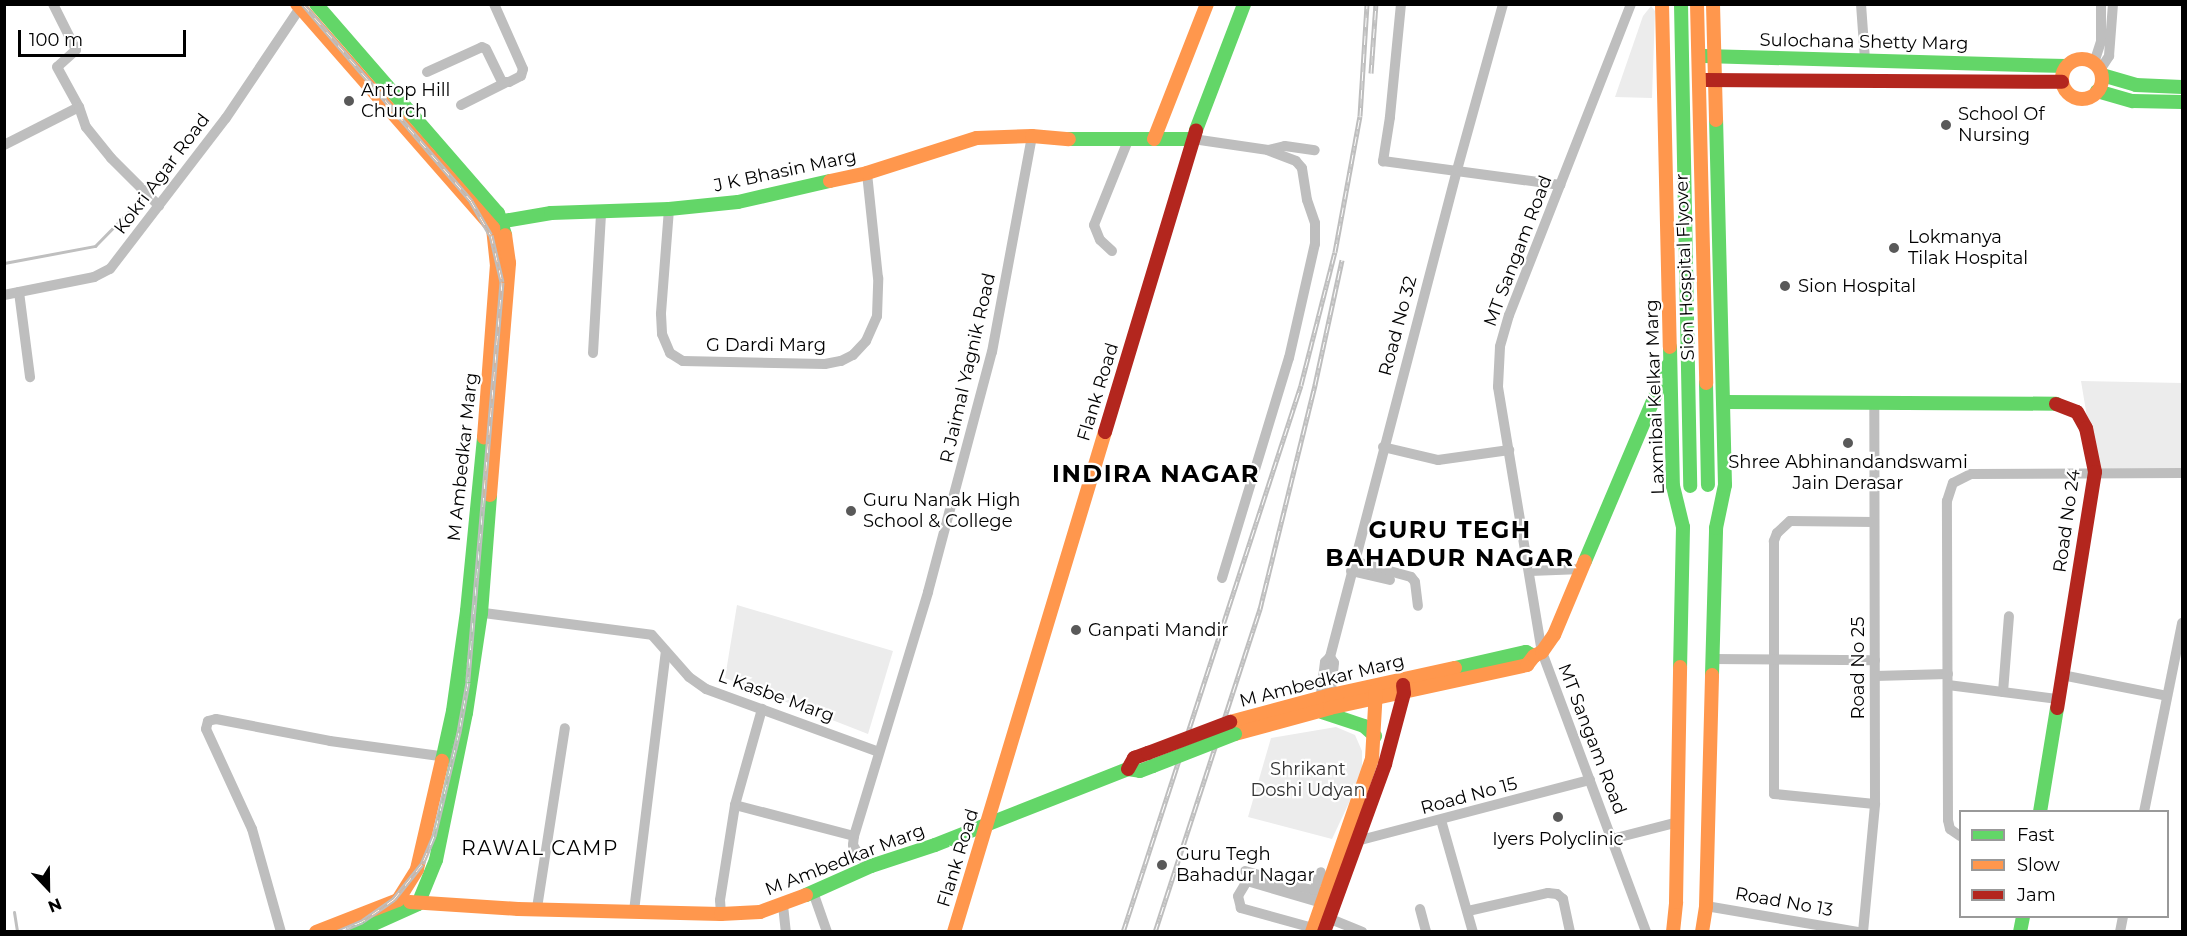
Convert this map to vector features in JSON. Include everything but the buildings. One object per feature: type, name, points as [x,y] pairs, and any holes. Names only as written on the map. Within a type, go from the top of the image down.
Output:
[{"type":"main road","points":[[316,4],[485,195],[509,263],[481,613],[450,758],[436,860],[418,904],[356,932]]},
{"type":"main road","points":[[1154,139],[1207,4]]},
{"type":"main road","name":"Flank Road","points":[[954,932],[1193,139],[1244,4]]},
{"type":"main road","name":"Laxmibai Kelkar Marg","points":[[1662,4],[1668,365],[1673,486],[1683,527],[1678,822],[1672,932]]},
{"type":"main road","name":"Sion Hospital Flyover","points":[[1681,4],[1690,486],[1683,527]]},
{"type":"main road","name":"Sion Hospital Flyover","points":[[1697,4],[1708,485],[1716,528]]},
{"type":"main road","points":[[1702,932],[1706,906],[1716,528],[1725,485],[1713,4]]},
{"type":"main road","points":[[300,6],[496,225]]},
{"type":"main road","name":"Sulochana Shetty Marg","points":[[1662,54],[2066,66],[2081,58],[2099,69],[2136,85],[2182,87]]},
{"type":"main road","points":[[2066,66],[2062,82],[2067,92],[2076,98],[2088,98],[2097,92],[2133,101],[2182,102]]},
{"type":"main road","points":[[2097,92],[2099,69]]},
{"type":"main road","points":[[1663,80],[2062,82]]},
{"type":"main road","name":"J K Bhasin Marg","points":[[496,225],[762,207],[963,147],[1048,139],[1193,139]]},
{"type":"main road","name":"M Ambedkar Marg","points":[[496,225],[497,264],[493,339],[467,611],[453,711],[450,758],[417,869],[398,900],[418,904],[537,908],[721,914],[760,912],[783,906],[871,866],[934,845],[1128,768],[1140,771],[1150,759],[1233,728],[1325,703],[1403,686],[1527,665],[1538,654]]},
{"type":"main road","points":[[1538,654],[1554,634],[1668,365]]},
{"type":"main road","name":"Road No 24","points":[[1723,402],[2060,404],[2077,412],[2086,428],[2095,472],[2040,810]]},
{"type":"main road","points":[[1319,927],[1320,896],[1350,841],[1385,764],[1403,686]]},
{"type":"main road","points":[[1319,927],[1350,841],[1372,759],[1376,692]]},
{"type":"main road","points":[[1325,703],[1348,719],[1364,726],[1375,736]]},
{"type":"main road","points":[[322,930],[398,900]]},
{"type":"street","points":[[53,4],[76,50],[57,67],[79,107],[86,127],[111,158],[159,206]]},
{"type":"street","points":[[461,105],[521,76],[523,69],[494,4]]},
{"type":"street","points":[[1401,4],[1390,117],[1383,161],[1560,185]]},
{"type":"street","name":"Road No 32","points":[[1325,703],[1325,662],[1330,657],[1383,447],[1503,4]]},
{"type":"street","name":"MT Sangam Road","points":[[1631,4],[1509,315],[1500,347],[1498,387],[1530,571],[1538,654],[1590,780],[1646,932]]},
{"type":"street","points":[[1862,4],[1865,60]]},
{"type":"street","points":[[2099,69],[2101,4]]},
{"type":"street","points":[[2099,69],[2109,56],[2113,4]]},
{"type":"street","name":"Kokri Agar Road","points":[[4,295],[94,277],[110,269],[225,118],[300,6]]},
{"type":"street","points":[[427,72],[482,47],[505,83]]},
{"type":"street","points":[[4,145],[79,107]]},
{"type":"street","points":[[1112,251],[1100,240],[1094,225],[1129,138]]},
{"type":"street","points":[[1193,139],[1268,150],[1296,161],[1302,168],[1307,200],[1315,223],[1315,244],[1289,358],[1222,578]]},
{"type":"street","name":"R Jaimal Yagnik Road","points":[[854,836],[928,592],[992,352],[1031,140]]},
{"type":"street","points":[[1268,150],[1285,146],[1315,150]]},
{"type":"street","name":"G Dardi Marg","points":[[669,214],[661,314],[662,334],[670,353],[683,361],[825,364],[841,361],[853,355],[866,341],[877,316],[878,278],[867,177]]},
{"type":"street","points":[[593,353],[602,218]]},
{"type":"street","points":[[20,292],[30,377]]},
{"type":"street","name":"Road No 25","points":[[1863,932],[1875,804],[1874,403]]},
{"type":"street","points":[[1383,447],[1438,460],[1509,450]]},
{"type":"street","points":[[1959,835],[1950,829],[1948,820],[1947,501],[1953,483],[1971,474],[2182,473]]},
{"type":"street","points":[[1874,522],[1790,521],[1777,533],[1774,541],[1774,794],[1875,804]]},
{"type":"street","points":[[1353,563],[1395,567]]},
{"type":"street","points":[[1353,563],[1390,580]]},
{"type":"street","points":[[1353,563],[1411,577],[1415,582],[1418,606]]},
{"type":"street","points":[[1530,571],[1582,569]]},
{"type":"street","name":"L Kasbe Marg","points":[[467,611],[652,635],[689,678],[706,689],[879,752]]},
{"type":"street","points":[[2003,692],[2009,616]]},
{"type":"street","points":[[2144,810],[2182,623]]},
{"type":"street","points":[[634,911],[666,652]]},
{"type":"street","points":[[1712,658],[1875,660]]},
{"type":"street","points":[[2062,675],[2168,696]]},
{"type":"street","points":[[1875,676],[1948,679],[2003,692],[2058,699]]},
{"type":"street","points":[[721,914],[720,900],[735,805],[762,709]]},
{"type":"street","points":[[281,932],[252,829],[206,729],[208,721],[216,719],[330,741],[450,758]]},
{"type":"street","points":[[537,908],[565,728]]},
{"type":"street","name":"Road No 15","points":[[1350,841],[1441,820],[1590,780]]},
{"type":"street","points":[[735,805],[854,836],[853,845],[860,857],[871,866]]},
{"type":"street","points":[[1441,820],[1473,932]]},
{"type":"street","points":[[1612,839],[1678,822]]},
{"type":"street","points":[[1245,872],[1320,896]]},
{"type":"street","points":[[1320,896],[1321,872]]},
{"type":"street","points":[[1320,896],[1247,881],[1238,896],[1241,908],[1319,927],[1362,932]]},
{"type":"street","points":[[813,892],[827,932]]},
{"type":"street","points":[[1468,911],[1548,893],[1557,894],[1563,899],[1570,932]]},
{"type":"street","points":[[783,906],[786,932]]},
{"type":"street","name":"Road No 13","points":[[1706,906],[1858,932]]},
{"type":"street","points":[[1420,909],[1426,932]]},
{"type":"green space","points":[[1651,6],[1655,11],[1652,98],[1615,97],[1643,16]]},
{"type":"green space","points":[[2081,381],[2182,383],[2182,471],[2096,471]]},
{"type":"green space","points":[[737,605],[893,651],[868,734],[725,678]]},
{"type":"green space","name":"Shrikant Doshi Udyan","points":[[1336,727],[1355,735],[1362,751],[1362,775],[1332,839],[1248,817],[1271,738]]},
{"type":"waterway","points":[[4,263],[95,246],[142,198]]},
{"type":"waterway","points":[[14,912],[17,932]]},
{"type":"railway","points":[[303,4],[471,201],[491,235],[502,282],[468,682],[459,732],[434,836],[422,864],[394,899],[363,921],[337,932]]},
{"type":"railway","points":[[1123,932],[1301,385],[1335,252],[1360,116],[1367,4]]},
{"type":"railway","points":[[1371,73],[1376,4]]},
{"type":"railway","points":[[1155,932],[1260,609],[1315,385],[1342,260]]},
{"type":"traffic: fast","points":[[316,4],[498,213],[505,235]]},
{"type":"traffic: fast","points":[[1196,130],[1244,4]]},
{"type":"traffic: fast","points":[[1681,4],[1690,486]]},
{"type":"traffic: fast","points":[[1704,56],[2066,66]]},
{"type":"traffic: fast","points":[[2102,75],[2136,85],[2182,87]]},
{"type":"traffic: fast","points":[[2097,91],[2133,101],[2182,102]]},
{"type":"traffic: fast","points":[[1712,675],[1716,528],[1725,485],[1716,120]]},
{"type":"traffic: fast","points":[[1069,139],[1193,139]]},
{"type":"traffic: fast","points":[[492,223],[551,213],[669,209],[738,202],[830,181]]},
{"type":"traffic: fast","points":[[1670,347],[1673,486],[1683,527],[1680,667]]},
{"type":"traffic: fast","points":[[1585,561],[1668,365]]},
{"type":"traffic: fast","points":[[1706,383],[1708,485]]},
{"type":"traffic: fast","points":[[1723,402],[2056,404]]},
{"type":"traffic: fast","points":[[442,761],[453,711],[467,611],[484,438]]},
{"type":"traffic: fast","points":[[356,932],[418,904],[436,860],[466,713],[481,613],[490,495]]},
{"type":"traffic: fast","points":[[1455,668],[1526,652],[1534,656]]},
{"type":"traffic: fast","points":[[2040,810],[2057,708]]},
{"type":"traffic: fast","points":[[1322,712],[1364,726],[1375,736]]},
{"type":"traffic: fast","points":[[1153,766],[1235,734]]},
{"type":"traffic: fast","points":[[806,895],[871,866],[935,845],[1128,769],[1140,771],[1153,766]]},
{"type":"traffic: fast","points":[[2020,932],[2023,918]]},
{"type":"traffic: slow","points":[[297,4],[493,228],[497,264],[484,438]]},
{"type":"traffic: slow","points":[[1154,139],[1207,4]]},
{"type":"traffic: slow","points":[[1662,4],[1670,347]]},
{"type":"traffic: slow","points":[[1697,4],[1706,383]]},
{"type":"traffic: slow","points":[[1713,4],[1716,120]]},
{"type":"traffic: slow","points":[[2082,59],[2090,60],[2096,65],[2101,71],[2102,79],[2101,87],[2096,93],[2090,98],[2082,99],[2074,98],[2068,93],[2063,87],[2062,79],[2063,71],[2068,65],[2074,60],[2082,59]]},
{"type":"traffic: slow","points":[[830,181],[867,173],[977,138],[1032,136],[1069,139]]},
{"type":"traffic: slow","points":[[490,495],[509,263],[505,235]]},
{"type":"traffic: slow","points":[[954,932],[1105,432]]},
{"type":"traffic: slow","points":[[1235,734],[1330,708],[1527,665],[1534,656],[1542,652],[1554,635],[1585,561]]},
{"type":"traffic: slow","points":[[1673,932],[1676,902],[1680,667]]},
{"type":"traffic: slow","points":[[1230,722],[1331,695],[1455,668]]},
{"type":"traffic: slow","points":[[1702,932],[1706,906],[1712,675]]},
{"type":"traffic: slow","points":[[1312,932],[1372,759],[1376,690]]},
{"type":"traffic: slow","points":[[316,932],[398,900],[417,869],[442,761]]},
{"type":"traffic: slow","points":[[410,902],[518,909],[721,914],[760,912],[806,895]]},
{"type":"traffic: jam","points":[[1705,80],[2062,82]]},
{"type":"traffic: jam","points":[[1105,432],[1196,130]]},
{"type":"traffic: jam","points":[[2056,404],[2077,412],[2086,428],[2095,472],[2057,708]]},
{"type":"traffic: jam","points":[[1324,932],[1385,764],[1404,693],[1403,685]]},
{"type":"traffic: jam","points":[[1148,753],[1230,722]]},
{"type":"traffic: jam","points":[[1128,769],[1134,758],[1148,753]]},
{"type":"place","name":"Antop Hill Church","points":[[349,101]]},
{"type":"place","name":"School Of Nursing","points":[[1946,125]]},
{"type":"place","name":"Lokmanya Tilak Hospital","points":[[1894,248]]},
{"type":"place","name":"Sion Hospital","points":[[1785,286]]},
{"type":"place","name":"Shree Abhinandandswami Jain Derasar","points":[[1848,443]]},
{"type":"place","name":"Guru Nanak High School & College","points":[[851,511]]},
{"type":"place","name":"Ganpati Mandir","points":[[1076,630]]},
{"type":"place","name":"Iyers Polyclinic","points":[[1558,817]]},
{"type":"place","name":"Guru Tegh Bahadur Nagar","points":[[1162,865]]},
{"type":"district","name":"INDIRA NAGAR","points":[[1156,474]]},
{"type":"district","name":"GURU TEGH BAHADUR NAGAR","points":[[1450,544]]},
{"type":"district","name":"RAWAL CAMP","points":[[540,848]]}]
